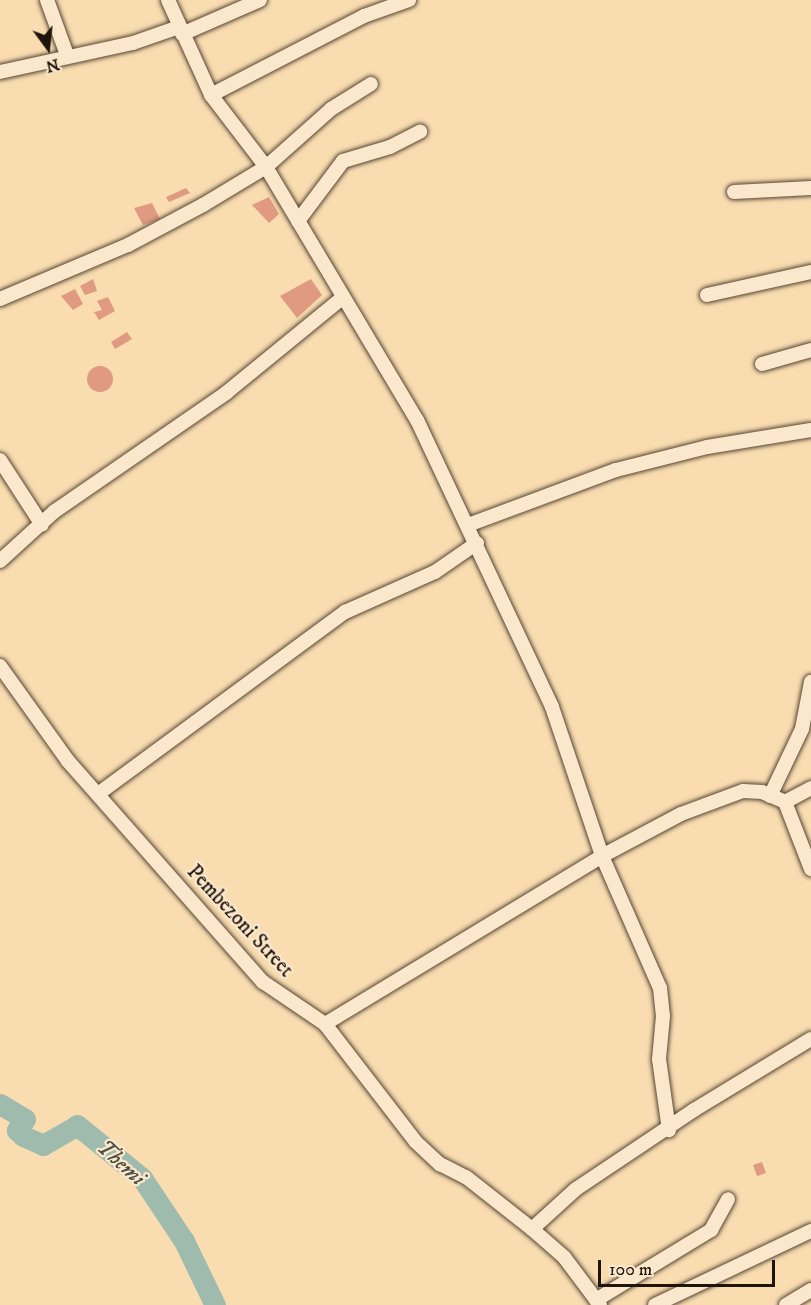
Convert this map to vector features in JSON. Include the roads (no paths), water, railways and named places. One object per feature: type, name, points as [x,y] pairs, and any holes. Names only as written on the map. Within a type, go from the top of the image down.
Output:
[{"type":"street","points":[[47,0],[67,55]]},
{"type":"street","points":[[168,0],[211,95],[266,167],[342,298],[394,379],[477,543],[552,707],[602,856],[660,988],[663,1016],[659,1059],[669,1130]]},
{"type":"street","points":[[0,72],[67,55],[133,43],[181,30],[260,0]]},
{"type":"street","points":[[211,95],[364,16],[409,0]]},
{"type":"street","points":[[0,299],[128,245],[266,167],[314,123],[371,84]]},
{"type":"street","points":[[298,221],[343,161],[390,147],[420,132]]},
{"type":"street","points":[[734,192],[811,188]]},
{"type":"street","points":[[707,295],[811,272]]},
{"type":"street","points":[[0,561],[55,511],[226,393],[342,298]]},
{"type":"street","points":[[762,364],[811,350]]},
{"type":"street","points":[[468,525],[616,470],[707,447],[811,430]]},
{"type":"street","points":[[0,460],[42,525]]},
{"type":"street","points":[[98,794],[345,612],[435,572],[477,543]]},
{"type":"street","name":"Pembezoni Street","points":[[0,666],[36,723],[263,981],[325,1024],[416,1142],[440,1164],[466,1177],[532,1228],[564,1257],[598,1302]]},
{"type":"street","points":[[770,796],[802,729],[811,682]]},
{"type":"street","points":[[784,802],[811,788]]},
{"type":"street","points":[[325,1024],[602,856],[681,814],[743,791],[770,796],[784,802],[811,869]]},
{"type":"street","points":[[532,1228],[553,1206],[669,1130],[703,1104],[811,1039]]},
{"type":"street","points":[[598,1302],[711,1230],[728,1199]]},
{"type":"street","points":[[655,1305],[811,1231]]},
{"type":"street","points":[[786,1305],[811,1290]]},
{"type":"waterway","name":"Themi","points":[[0,1104],[25,1119],[17,1130],[23,1136],[43,1145],[77,1125],[142,1178],[184,1241],[215,1305]]}]
